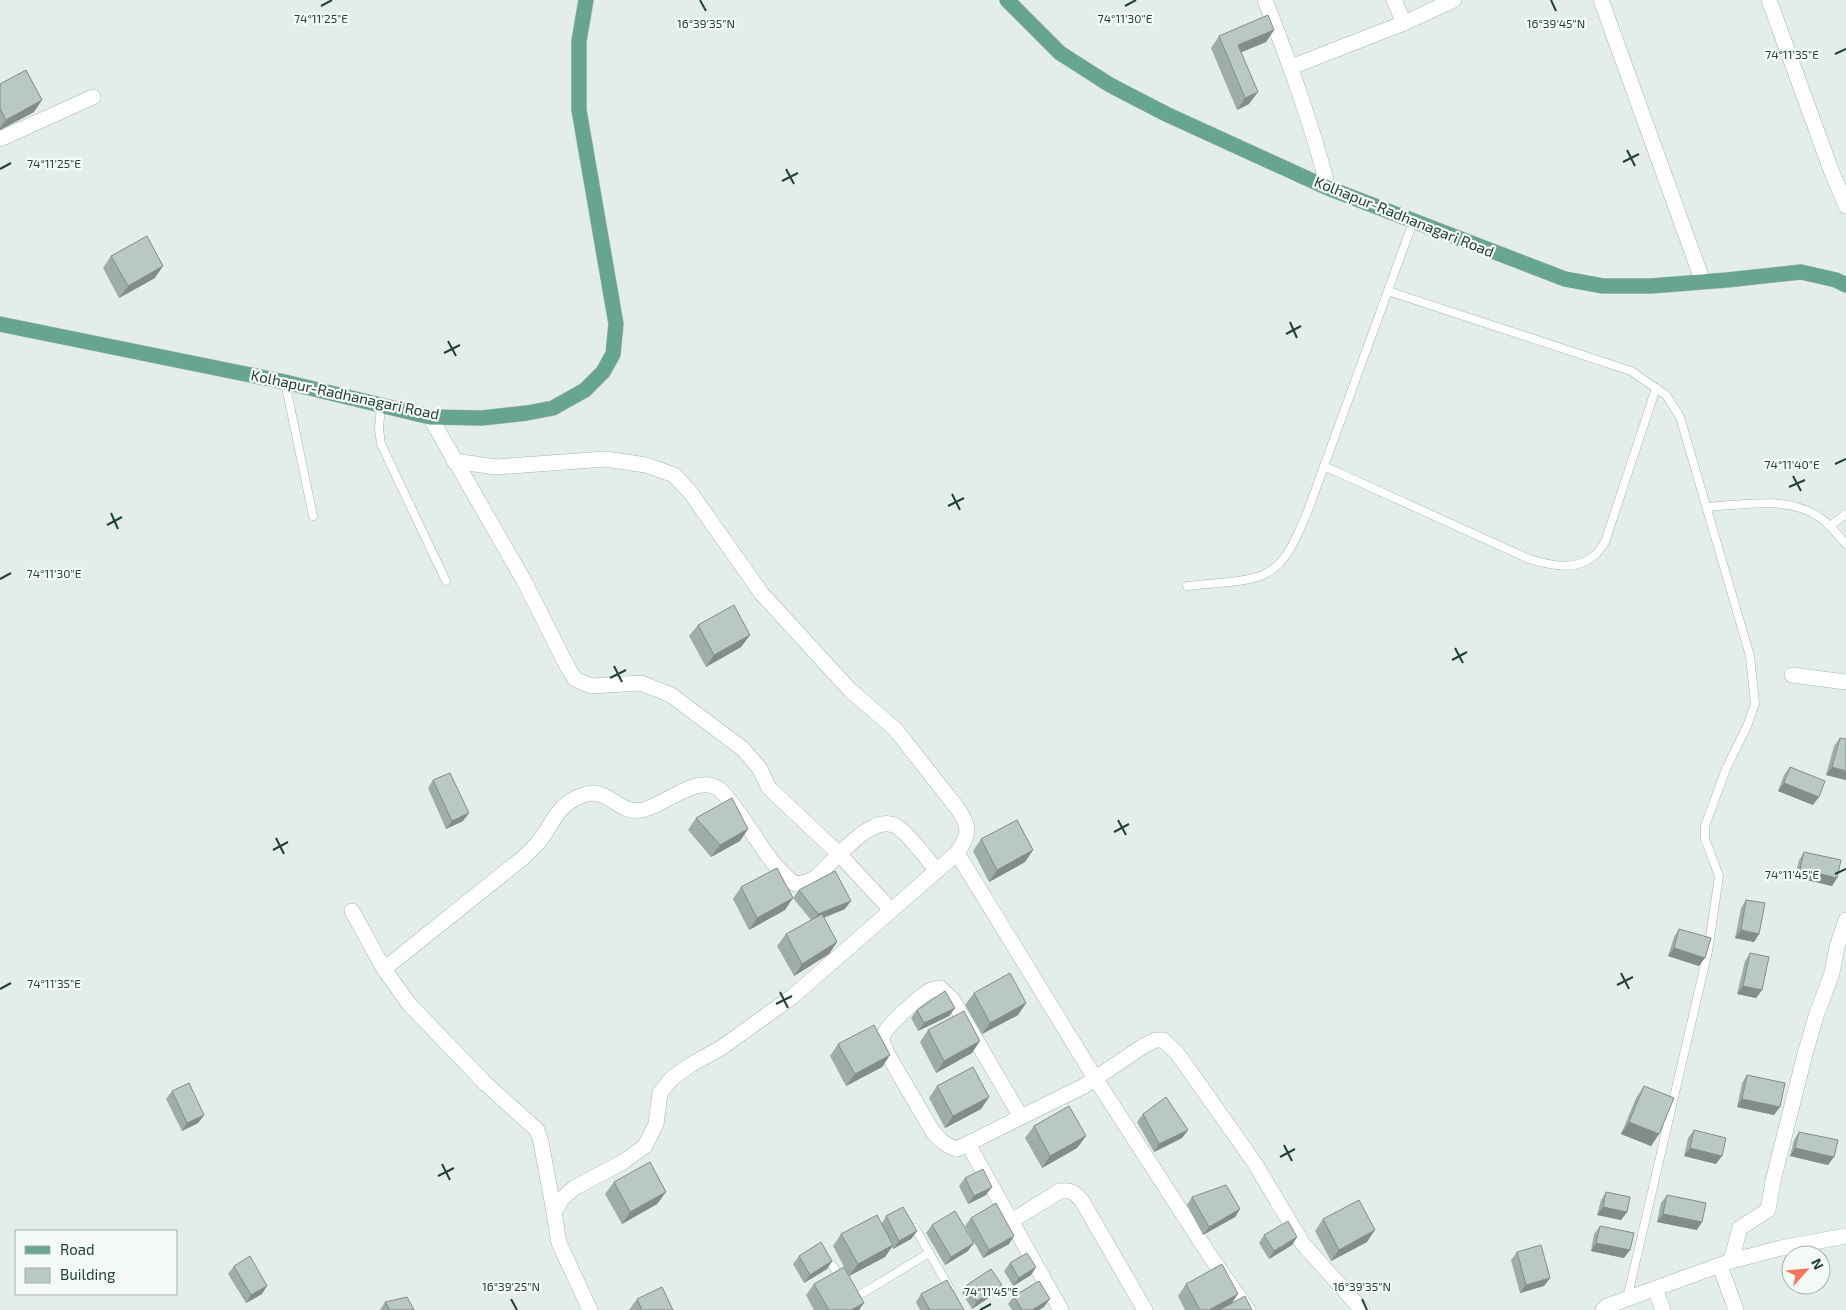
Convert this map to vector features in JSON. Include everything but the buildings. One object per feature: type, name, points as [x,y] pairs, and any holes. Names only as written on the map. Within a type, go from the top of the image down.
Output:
[{"type":"main road","name":"Kolhapur-Radhanagari Road","points":[[0,324],[285,382],[430,417],[482,418],[553,408],[585,390],[603,372],[613,354],[616,324],[579,110],[579,41],[586,0]]},
{"type":"main road","name":"Kolhapur-Radhanagari Road","points":[[1007,0],[1060,53],[1110,85],[1166,114],[1328,188],[1565,280],[1603,286],[1651,286],[1800,272],[1836,280],[1846,285]]},
{"type":"street","points":[[1265,0],[1291,67],[1315,139],[1328,188]]},
{"type":"street","points":[[1394,0],[1404,23]]},
{"type":"street","points":[[1291,67],[1404,23],[1454,0]]},
{"type":"street","points":[[1601,0],[1703,282]]},
{"type":"street","points":[[1769,0],[1846,206]]},
{"type":"street","points":[[0,139],[93,97]]},
{"type":"street","points":[[430,417],[523,579],[566,666],[575,679],[591,686],[641,683],[671,695],[742,749],[760,769],[769,788],[839,854],[891,910]]},
{"type":"street","points":[[454,461],[496,467],[605,459],[646,465],[674,475],[690,492],[762,594],[850,690],[895,729],[965,819],[968,831],[966,840],[957,853],[792,997],[721,1048],[672,1078],[660,1093],[656,1124],[645,1146],[623,1162],[574,1188],[562,1199],[554,1212]]},
{"type":"street","points":[[1792,675],[1846,682]]},
{"type":"street","points":[[384,969],[524,857],[538,843],[558,811],[578,796],[599,793],[609,796],[619,805],[633,811],[644,810],[688,789],[704,784],[713,786],[728,798],[773,863],[795,884],[804,883],[815,878],[866,831],[882,823],[890,823],[899,828],[937,871]]},
{"type":"street","points":[[957,853],[1095,1078],[1210,1256],[1248,1310]]},
{"type":"street","points":[[352,911],[384,969],[409,1004],[486,1084],[536,1130],[541,1142],[559,1243],[590,1310]]},
{"type":"street","points":[[1736,1310],[1725,1264],[1740,1228],[1768,1210],[1773,1181],[1805,1054],[1817,1013],[1832,973],[1837,946],[1846,920]]},
{"type":"street","points":[[1021,1117],[952,999],[940,988],[934,989],[914,1002],[887,1028],[883,1035],[883,1043],[888,1055],[933,1132],[940,1140],[957,1149],[1084,1086],[1145,1045],[1156,1040],[1163,1040],[1177,1053],[1254,1162],[1303,1244],[1362,1310]]},
{"type":"street","points":[[968,1144],[1061,1310]]},
{"type":"street","points":[[1011,1221],[1060,1192],[1068,1190],[1075,1193],[1082,1201],[1145,1310]]},
{"type":"street","points":[[1603,1310],[1607,1306],[1725,1264],[1781,1248],[1846,1236]]},
{"type":"street","points":[[1655,1289],[1663,1310]]},
{"type":"lane","points":[[1187,586],[1254,578],[1267,574],[1289,549],[1300,530],[1413,222]]},
{"type":"lane","points":[[1388,291],[1631,371],[1666,395],[1680,417],[1707,507],[1718,553],[1749,648],[1755,704],[1747,726],[1726,769],[1705,826],[1705,839],[1720,876],[1718,896],[1708,951],[1626,1299]]},
{"type":"lane","points":[[285,382],[313,516]]},
{"type":"lane","points":[[1324,466],[1529,559],[1553,566],[1581,563],[1595,556],[1605,542],[1656,388]]},
{"type":"lane","points":[[380,405],[379,429],[381,444],[446,581]]},
{"type":"lane","points":[[1707,507],[1785,504],[1800,507],[1817,515],[1846,544]]},
{"type":"lane","points":[[1830,526],[1846,514]]},
{"type":"lane","points":[[915,1228],[953,1294]]},
{"type":"lane","points":[[848,1291],[855,1302],[929,1253]]},
{"type":"lane","points":[[833,1266],[843,1282]]}]
